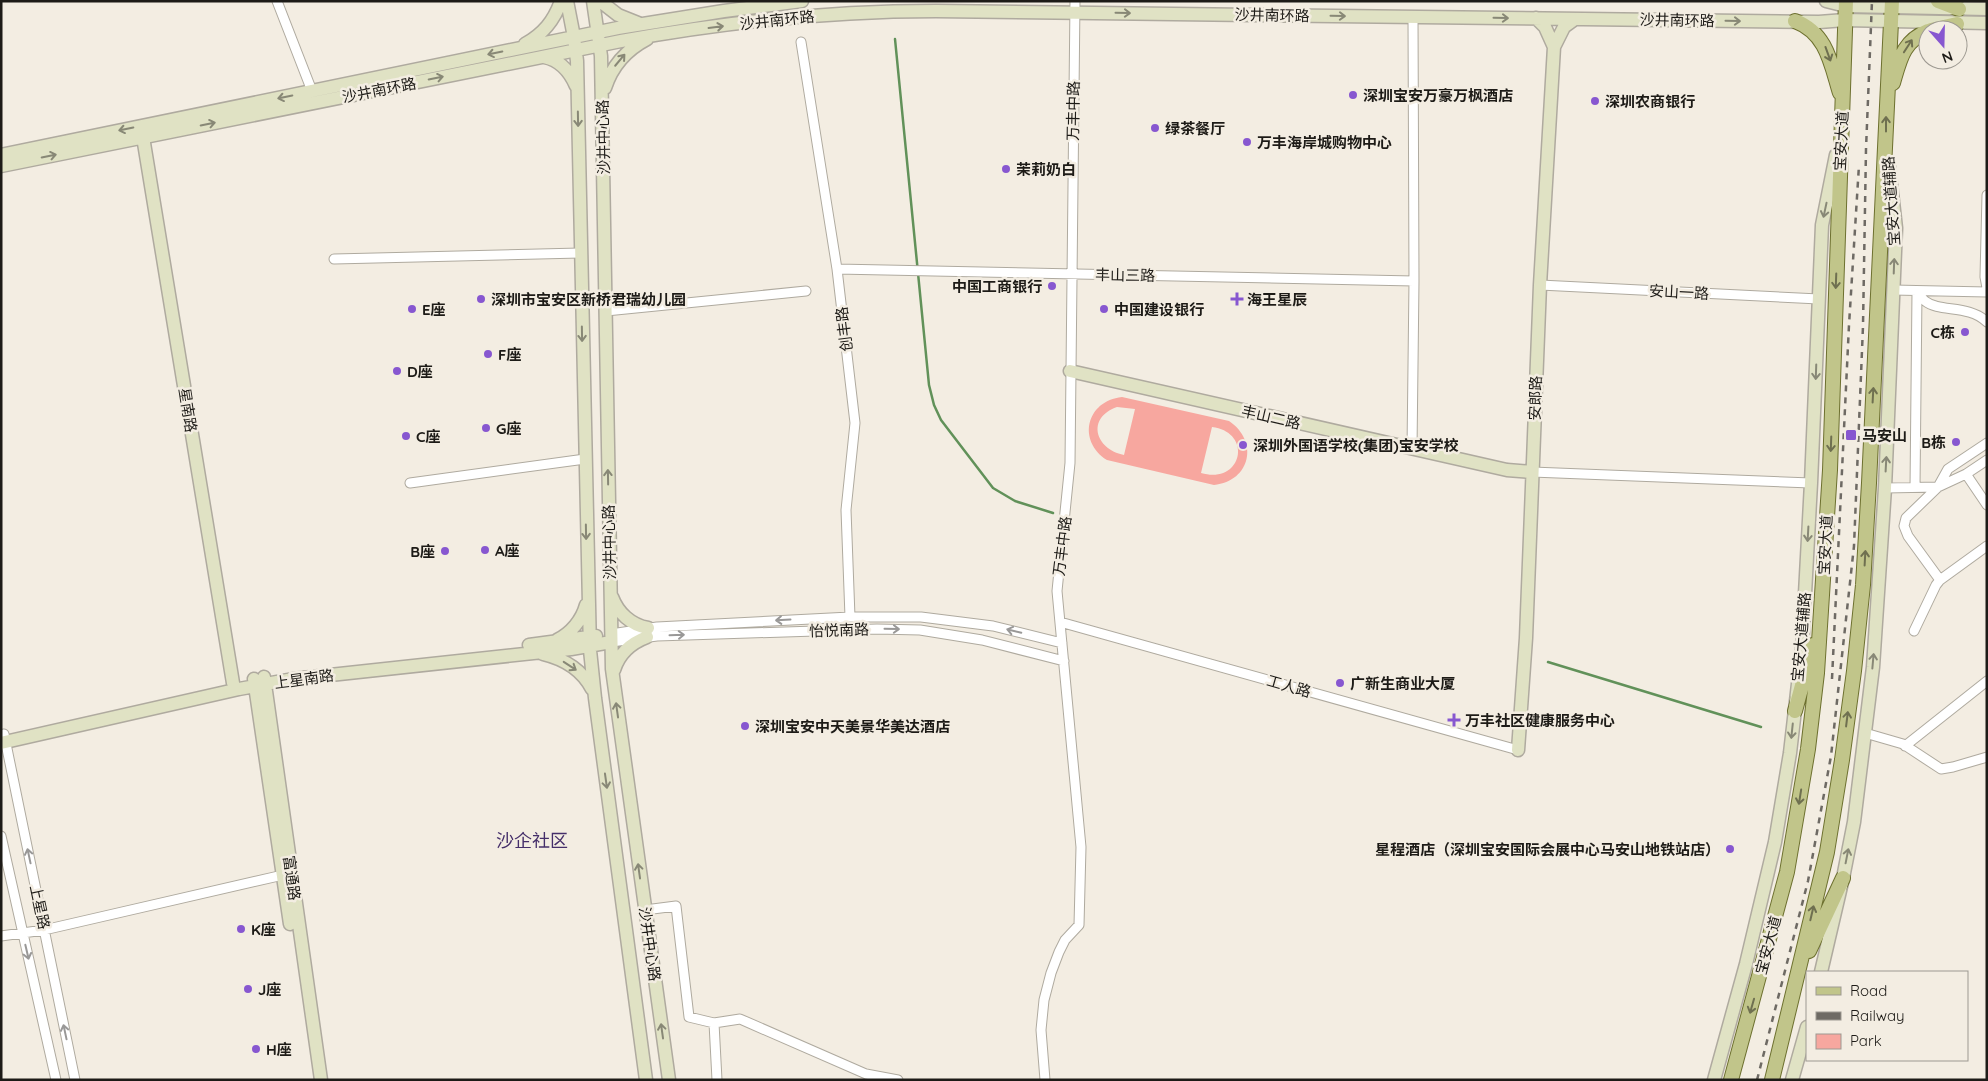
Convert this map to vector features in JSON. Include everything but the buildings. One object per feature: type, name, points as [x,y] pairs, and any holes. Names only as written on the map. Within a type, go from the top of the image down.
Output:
[{"type":"main road","points":[[1938,1],[1959,9]]},
{"type":"main road","name":"宝安大道","points":[[1731,1080],[1789,863],[1808,749],[1817,673],[1830,470],[1845,9]]},
{"type":"main road","points":[[1772,1080],[1826,852],[1842,760],[1858,633],[1864,576],[1891,10]]},
{"type":"main road","points":[[1795,21],[1811,29],[1823,42],[1843,103]]},
{"type":"main road","points":[[1886,103],[1906,47],[1912,39],[1918,36]]},
{"type":"main road","points":[[1795,711],[1821,618]]},
{"type":"main road","points":[[1797,976],[1843,878]]},
{"type":"street","points":[[276,1],[312,91]]},
{"type":"street","points":[[516,49],[527,44],[544,31],[552,21],[561,1]]},
{"type":"street","name":"沙井中心路","points":[[568,1],[576,50],[589,642],[594,698],[646,1080]]},
{"type":"street","name":"沙井中心路","points":[[593,1],[599,32],[602,101],[613,675],[669,1080]]},
{"type":"street","points":[[600,1],[618,15],[643,23]]},
{"type":"street","name":"沙井南环路","points":[[1,155],[643,23],[802,1]]},
{"type":"street","name":"沙井南环路","points":[[1826,1],[1845,9]]},
{"type":"street","name":"沙井南环路","points":[[1,166],[600,45],[693,30],[865,12],[1074,7],[1413,17],[1795,21],[1845,9],[1987,9]]},
{"type":"street","name":"万丰中路","points":[[1045,1080],[1041,1030],[1044,1000],[1059,952],[1065,940],[1079,925],[1081,847],[1057,579],[1064,534],[1070,463],[1074,7]]},
{"type":"street","name":"沙井南环路","points":[[1891,10],[1938,20]]},
{"type":"street","points":[[692,15],[686,19],[685,23],[687,28],[693,30]]},
{"type":"street","points":[[1412,449],[1414,282],[1413,17]]},
{"type":"street","points":[[1536,18],[1548,32],[1554,47]]},
{"type":"street","name":"安郎路","points":[[1518,750],[1526,638],[1540,285],[1554,47],[1564,27],[1574,19]]},
{"type":"street","name":"沙井南环路","points":[[1968,24],[1987,23]]},
{"type":"street","points":[[602,101],[608,80],[617,62],[633,47],[657,35]]},
{"type":"street","name":"创丰路","points":[[802,42],[837,269],[855,423],[846,510],[850,617]]},
{"type":"street","points":[[542,57],[561,65],[571,77],[577,90]]},
{"type":"street","name":"宝安大道辅路","points":[[1714,1080],[1746,964],[1775,842],[1790,752],[1802,649],[1822,225],[1842,128]]},
{"type":"street","name":"星南路","points":[[143,137],[233,683]]},
{"type":"street","name":"宝安大道辅路","points":[[1821,971],[1854,822],[1878,608],[1896,228],[1886,144]]},
{"type":"street","points":[[1987,194],[1987,288]]},
{"type":"street","points":[[334,259],[580,253]]},
{"type":"street","name":"丰山三路","points":[[837,269],[1414,282]]},
{"type":"street","name":"安山一路","points":[[1540,285],[1819,300]]},
{"type":"street","points":[[1893,290],[1987,292]]},
{"type":"street","points":[[606,311],[806,291]]},
{"type":"street","points":[[1918,292],[1926,302],[1975,314],[1987,322]]},
{"type":"street","points":[[1915,487],[1918,292]]},
{"type":"street","name":"丰山二路","points":[[1070,371],[1506,470],[1532,472]]},
{"type":"street","points":[[1940,580],[1908,536],[1904,526],[1906,518],[1938,487],[1948,469],[1987,443]]},
{"type":"street","points":[[410,482],[585,459]]},
{"type":"street","points":[[1885,488],[1938,487],[1966,474],[1987,460]]},
{"type":"street","points":[[1532,472],[1811,482]]},
{"type":"street","points":[[1966,474],[1987,505]]},
{"type":"street","points":[[1914,631],[1936,584],[1987,546]]},
{"type":"street","points":[[610,593],[617,607],[626,618],[648,632],[625,651],[616,665],[613,675]]},
{"type":"street","points":[[550,642],[572,630],[582,615],[588,600]]},
{"type":"street","name":"怡悦南路","points":[[611,638],[648,632],[850,617],[921,617],[993,626],[1062,643]]},
{"type":"street","name":"工人路","points":[[1060,622],[1518,750]]},
{"type":"street","name":"怡悦南路","points":[[648,632],[920,630],[982,640],[1064,661]]},
{"type":"street","name":"上星南路","points":[[3,738],[233,683],[293,680],[530,653],[611,638]]},
{"type":"street","name":"上星南路","points":[[3,738],[259,682],[292,672],[550,642],[589,642]]},
{"type":"street","points":[[530,653],[553,657],[572,667],[588,682],[594,698]]},
{"type":"street","name":"富通路","points":[[259,682],[283,875],[313,1080]]},
{"type":"street","name":"富通路","points":[[259,682],[321,1080]]},
{"type":"street","points":[[1905,746],[1987,682]]},
{"type":"street","points":[[1865,733],[1905,746],[1941,769],[1953,768],[1987,757]]},
{"type":"street","name":"上星路","points":[[3,738],[75,1080]]},
{"type":"street","name":"上星路","points":[[1,836],[56,1080]]},
{"type":"street","points":[[1,936],[44,930],[283,875]]},
{"type":"street","points":[[645,910],[676,906],[690,1017],[714,1023],[740,1019],[866,1074],[898,1080]]},
{"type":"street","points":[[714,1023],[717,1080]]},
{"type":"street","points":[[1792,1080],[1806,1031]]},
{"type":"green space","points":[[1122,397],[1229,421],[1245,439],[1247,459],[1243,468],[1236,476],[1226,482],[1214,485],[1107,460],[1092,443],[1089,433],[1090,423],[1094,414],[1100,406],[1110,400]],"holes":[[[1117,407],[1135,409],[1124,455],[1106,447],[1098,433],[1098,425],[1101,418],[1107,412]],[[1212,427],[1225,431],[1233,438],[1238,447],[1238,456],[1234,465],[1226,472],[1215,475],[1201,473]]]},
{"type":"waterway","points":[[895,39],[929,385],[934,405],[941,420],[993,488],[1015,501],[1053,513]]},
{"type":"waterway","points":[[1548,662],[1761,727]]},
{"type":"railway","points":[[1757,1080],[1808,881],[1831,756],[1854,546],[1863,326],[1866,149],[1872,1]]},
{"type":"railway","points":[[1832,679],[1849,325],[1859,165]]},
{"type":"place","name":"深圳宝安万豪万枫酒店","points":[[1353,95]]},
{"type":"place","name":"深圳农商银行","points":[[1595,101]]},
{"type":"place","name":"绿茶餐厅","points":[[1155,128]]},
{"type":"place","name":"万丰海岸城购物中心","points":[[1247,142]]},
{"type":"place","name":"茉莉奶白","points":[[1006,169]]},
{"type":"place","name":"中国工商银行","points":[[1052,286]]},
{"type":"place","name":"深圳市宝安区新桥君瑞幼儿园","points":[[481,299]]},
{"type":"place","name":"海王星辰","points":[[1237,299]]},
{"type":"place","name":"E座","points":[[412,309]]},
{"type":"place","name":"中国建设银行","points":[[1104,309]]},
{"type":"place","name":"C栋","points":[[1965,332]]},
{"type":"place","name":"F座","points":[[488,354]]},
{"type":"place","name":"D座","points":[[397,371]]},
{"type":"place","name":"G座","points":[[486,428]]},
{"type":"place","name":"马安山","points":[[1851,435]]},
{"type":"place","name":"C座","points":[[406,436]]},
{"type":"place","name":"B栋","points":[[1956,442]]},
{"type":"place","name":"深圳外国语学校(集团)宝安学校","points":[[1243,445]]},
{"type":"place","name":"A座","points":[[485,550]]},
{"type":"place","name":"B座","points":[[445,551]]},
{"type":"place","name":"广新生商业大厦","points":[[1340,683]]},
{"type":"place","name":"万丰社区健康服务中心","points":[[1454,720]]},
{"type":"place","name":"深圳宝安中天美景华美达酒店","points":[[745,726]]},
{"type":"place","name":"星程酒店（深圳宝安国际会展中心马安山地铁站店）","points":[[1730,849]]},
{"type":"place","name":"K座","points":[[241,929]]},
{"type":"place","name":"J座","points":[[248,989]]},
{"type":"place","name":"H座","points":[[256,1049]]},
{"type":"district","name":"沙企社区","points":[[532,840]]}]
